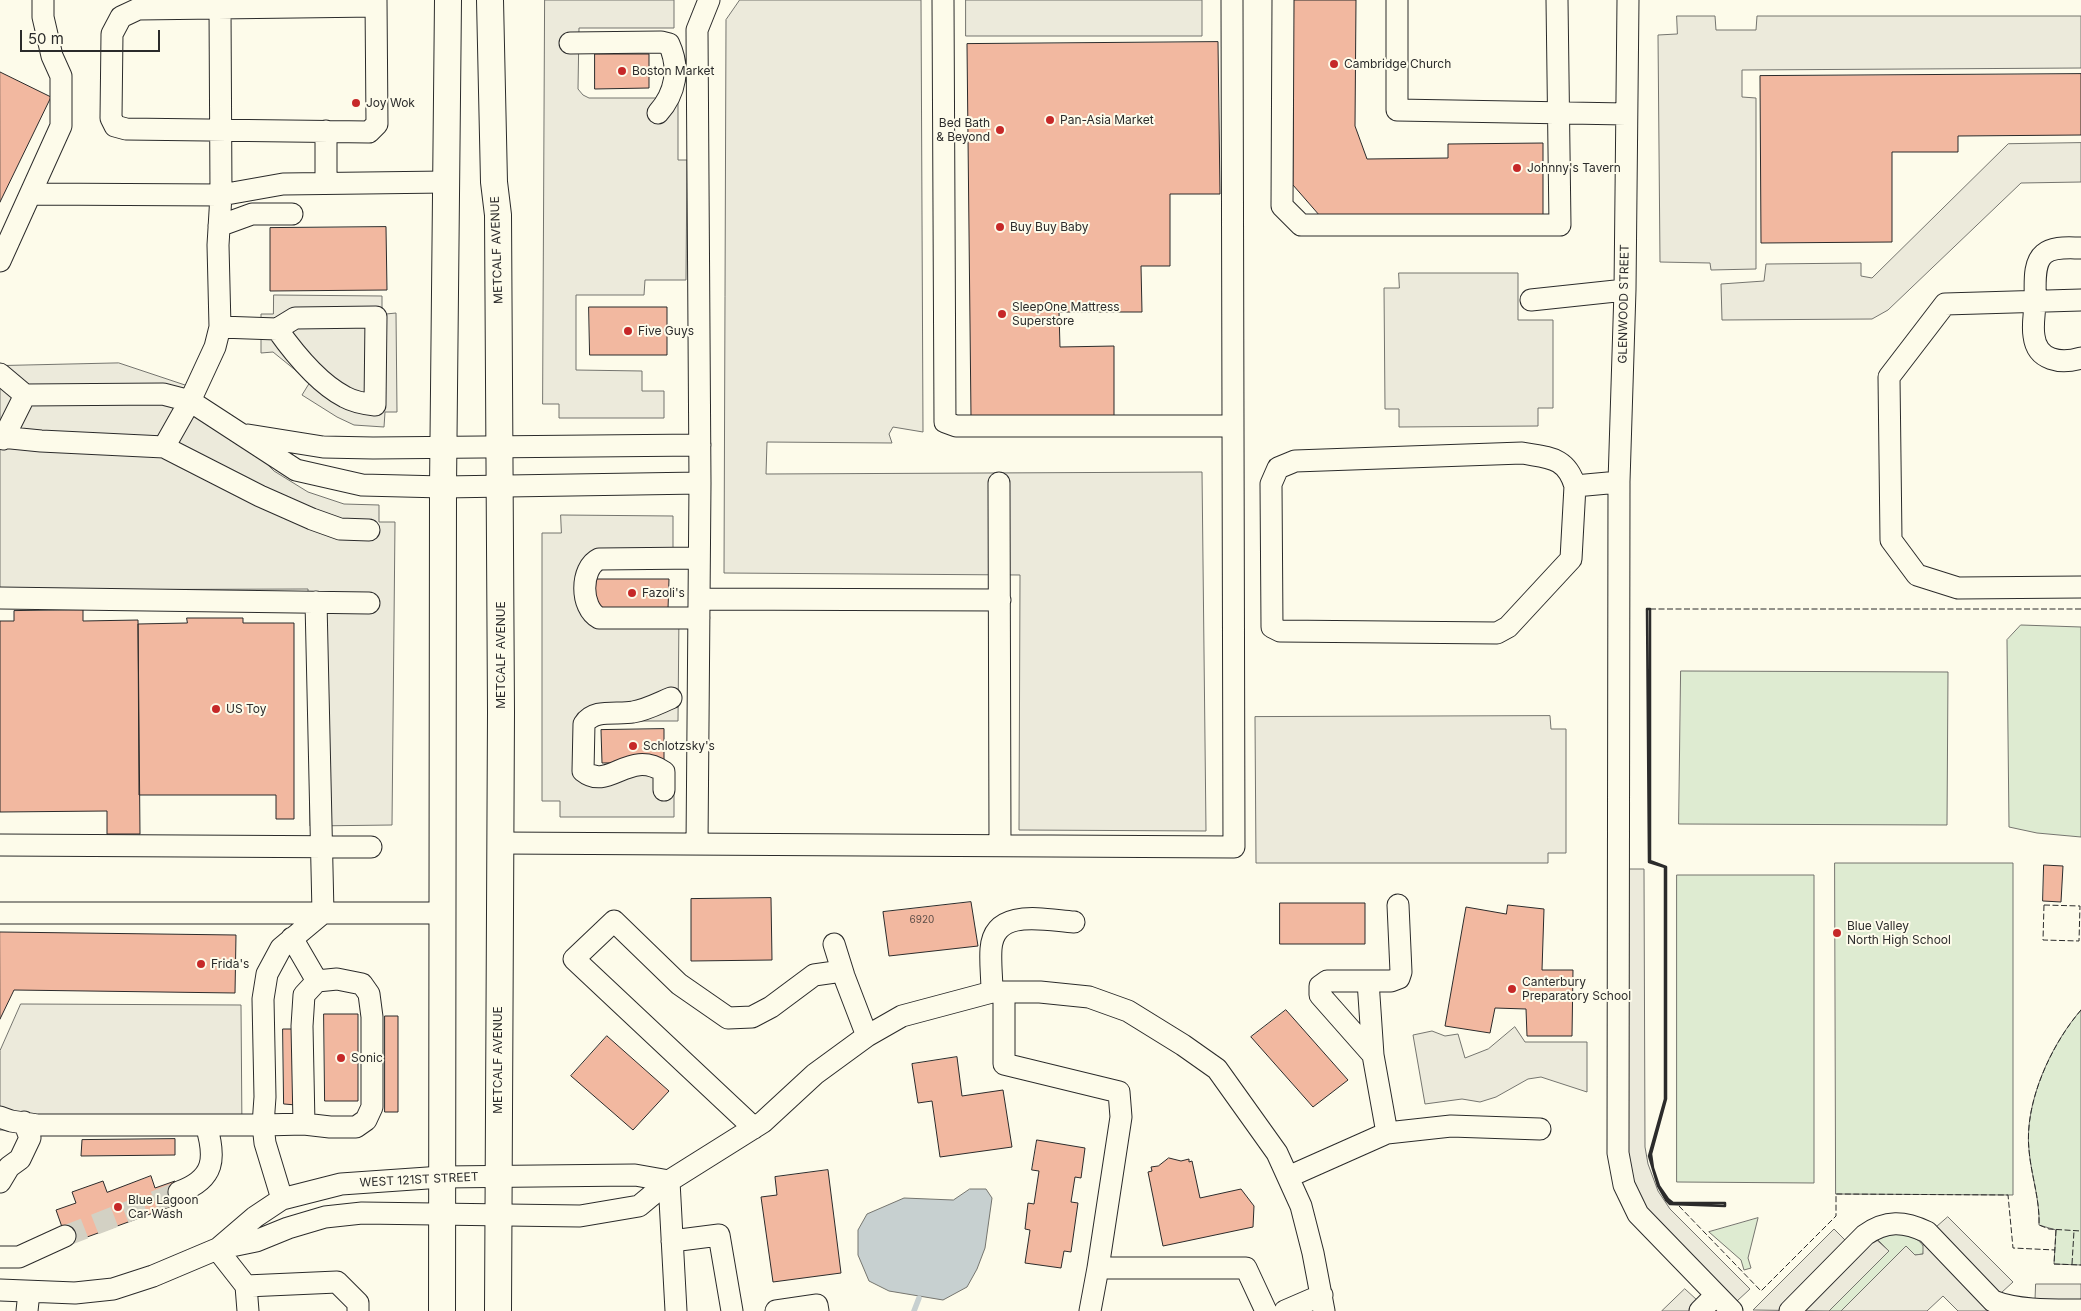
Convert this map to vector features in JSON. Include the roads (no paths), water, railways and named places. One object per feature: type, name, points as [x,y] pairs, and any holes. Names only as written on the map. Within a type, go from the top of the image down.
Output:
[{"type":"main road","points":[[442,1311],[443,487],[448,0]]},
{"type":"main road","name":"METCALF AVENUE","points":[[490,0],[494,182],[498,215],[500,447],[498,1311]]},
{"type":"street","points":[[0,261],[32,194],[61,126],[61,76],[52,56],[43,17],[43,0]]},
{"type":"street","points":[[697,844],[700,483],[698,30],[709,0]]},
{"type":"street","points":[[943,0],[945,422],[956,426],[1233,426]]},
{"type":"street","points":[[499,843],[1234,847],[1232,0]]},
{"type":"street","points":[[1283,0],[1282,206],[1301,226],[1560,226],[1557,0]]},
{"type":"street","points":[[1397,0],[1397,110],[1546,111],[1560,114],[1626,114]]},
{"type":"street","name":"GLENWOOD STREET","points":[[1628,0],[1625,290],[1619,482],[1618,1153],[1624,1185],[1638,1214],[1732,1311]]},
{"type":"street","points":[[376,3],[377,124],[369,132],[126,129],[116,126],[111,118],[112,34],[121,17],[138,9],[220,8],[376,3]]},
{"type":"street","points":[[164,447],[190,401],[215,347],[220,327],[220,8]]},
{"type":"street","points":[[570,42],[661,42],[669,44],[674,55],[676,77],[672,91],[658,113]]},
{"type":"street","points":[[326,131],[326,183]]},
{"type":"street","points":[[32,194],[221,195],[283,184],[446,182]]},
{"type":"street","points":[[219,226],[252,214],[292,214]]},
{"type":"street","points":[[2081,248],[2050,249],[2042,255],[2036,268],[2033,335],[2038,348],[2055,361],[2068,362],[2081,358]]},
{"type":"street","points":[[1531,300],[1625,290]]},
{"type":"street","points":[[2081,300],[1945,304],[1889,378],[1891,540],[1917,575],[1958,588],[2081,587]]},
{"type":"street","points":[[220,327],[277,329],[294,318],[376,317],[376,405],[346,397],[324,382],[288,344],[277,329]]},
{"type":"street","points":[[0,374],[25,395],[163,394],[190,401],[296,470],[362,485],[443,487],[700,483]]},
{"type":"street","points":[[25,395],[1,438],[164,447],[260,496],[312,519],[340,529],[369,530]]},
{"type":"street","points":[[242,434],[323,447],[444,448],[700,445]]},
{"type":"street","points":[[1522,453],[1558,459],[1572,474],[1575,486],[1571,559],[1508,627],[1497,633],[1280,631],[1272,627],[1271,484],[1278,468],[1294,461],[1522,453]]},
{"type":"street","points":[[1575,486],[1619,482]]},
{"type":"street","points":[[999,483],[1000,846]]},
{"type":"street","points":[[699,558],[599,559],[591,563],[586,573],[586,604],[591,614],[599,618],[699,609],[1000,600]]},
{"type":"street","points":[[0,598],[369,603]]},
{"type":"street","points":[[316,602],[323,913]]},
{"type":"street","points":[[664,790],[664,772],[655,766],[627,765],[606,777],[590,777],[583,771],[584,724],[588,718],[597,714],[634,712],[671,698]]},
{"type":"street","points":[[0,845],[371,847]]},
{"type":"street","points":[[1373,1055],[1320,995],[1320,986],[1327,981],[1391,981],[1399,978],[1401,972],[1398,905]]},
{"type":"street","points":[[0,913],[443,913]]},
{"type":"street","points":[[282,1199],[265,1143],[262,1125],[265,1097],[263,999],[267,974],[281,948],[323,913]]},
{"type":"street","points":[[1074,922],[1014,919],[1003,924],[996,932],[991,948],[998,992],[1004,1064],[1119,1092],[1120,1117],[1090,1311]]},
{"type":"street","points":[[754,1128],[574,959],[614,921],[679,984],[728,1018],[752,1017],[771,1007],[814,975],[842,971]]},
{"type":"street","points":[[292,938],[317,981]]},
{"type":"street","points":[[834,944],[842,971],[867,1036]]},
{"type":"street","points":[[0,1117],[11,1122],[37,1125],[304,1124],[356,1127],[366,1120],[372,1107],[372,1017],[369,994],[362,984],[337,979],[317,981],[304,995],[302,1026],[304,1124]]},
{"type":"street","points":[[1368,981],[1373,1055],[1387,1133]]},
{"type":"street","name":"WEST 121ST STREET","points":[[0,1290],[28,1301],[113,1289],[152,1276],[218,1249],[256,1242],[288,1228],[325,1217],[362,1213],[580,1216],[639,1206],[669,1181],[754,1128],[814,1074],[867,1036],[902,1016],[998,992],[1040,992],[1089,997],[1128,1011],[1183,1045],[1217,1069],[1277,1153],[1301,1206],[1323,1303],[1284,1311]]},
{"type":"street","points":[[0,1182],[26,1149],[30,1138],[24,1122]]},
{"type":"street","points":[[179,1192],[196,1186],[208,1171],[212,1160],[211,1144],[206,1125]]},
{"type":"street","points":[[1288,1177],[1387,1133],[1451,1126],[1540,1129]]},
{"type":"street","name":"WEST 121ST STREET","points":[[218,1249],[255,1217],[282,1199],[341,1184],[442,1177],[635,1175],[669,1181]]},
{"type":"street","points":[[669,1181],[676,1311]]},
{"type":"street","points":[[1790,1311],[1865,1235],[1877,1227],[1900,1222],[1913,1225],[1927,1232],[1993,1301],[2004,1308],[2016,1310],[2081,1310]]},
{"type":"street","points":[[672,1240],[719,1235],[732,1311]]},
{"type":"street","points":[[0,1257],[18,1257],[65,1236]]},
{"type":"street","points":[[218,1249],[246,1286],[248,1311]]},
{"type":"street","points":[[1098,1268],[1246,1268],[1266,1311]]},
{"type":"street","points":[[246,1286],[337,1282],[358,1303],[358,1311]]},
{"type":"street","points":[[1700,1311],[1716,1295]]},
{"type":"street","points":[[776,1311],[817,1305],[818,1311]]},
{"type":"waterway","points":[[914,1311],[919,1298]]},
{"type":"tunnel","points":[[65,1236],[179,1192]]},
{"type":"place","name":"Cambridge Church","points":[[1334,64]]},
{"type":"place","name":"Boston Market","points":[[622,71]]},
{"type":"place","name":"Joy Wok","points":[[356,103]]},
{"type":"place","name":"Pan-Asia Market","points":[[1050,120]]},
{"type":"place","name":"Bed Bath & Beyond","points":[[1000,130]]},
{"type":"place","name":"Johnny's Tavern","points":[[1517,168]]},
{"type":"place","name":"Buy Buy Baby","points":[[1000,227]]},
{"type":"place","name":"SleepOne Mattress Superstore","points":[[1002,314]]},
{"type":"place","name":"Five Guys","points":[[628,331]]},
{"type":"place","name":"Fazoli's","points":[[632,593]]},
{"type":"place","name":"US Toy","points":[[216,709]]},
{"type":"place","name":"Schlotzsky's","points":[[633,746]]},
{"type":"place","name":"Blue Valley North High School","points":[[1837,933]]},
{"type":"place","name":"Frida's","points":[[201,964]]},
{"type":"place","name":"Canterbury Preparatory School","points":[[1512,989]]},
{"type":"place","name":"Sonic","points":[[341,1058]]},
{"type":"place","name":"Blue Lagoon Car Wash","points":[[118,1207]]}]
